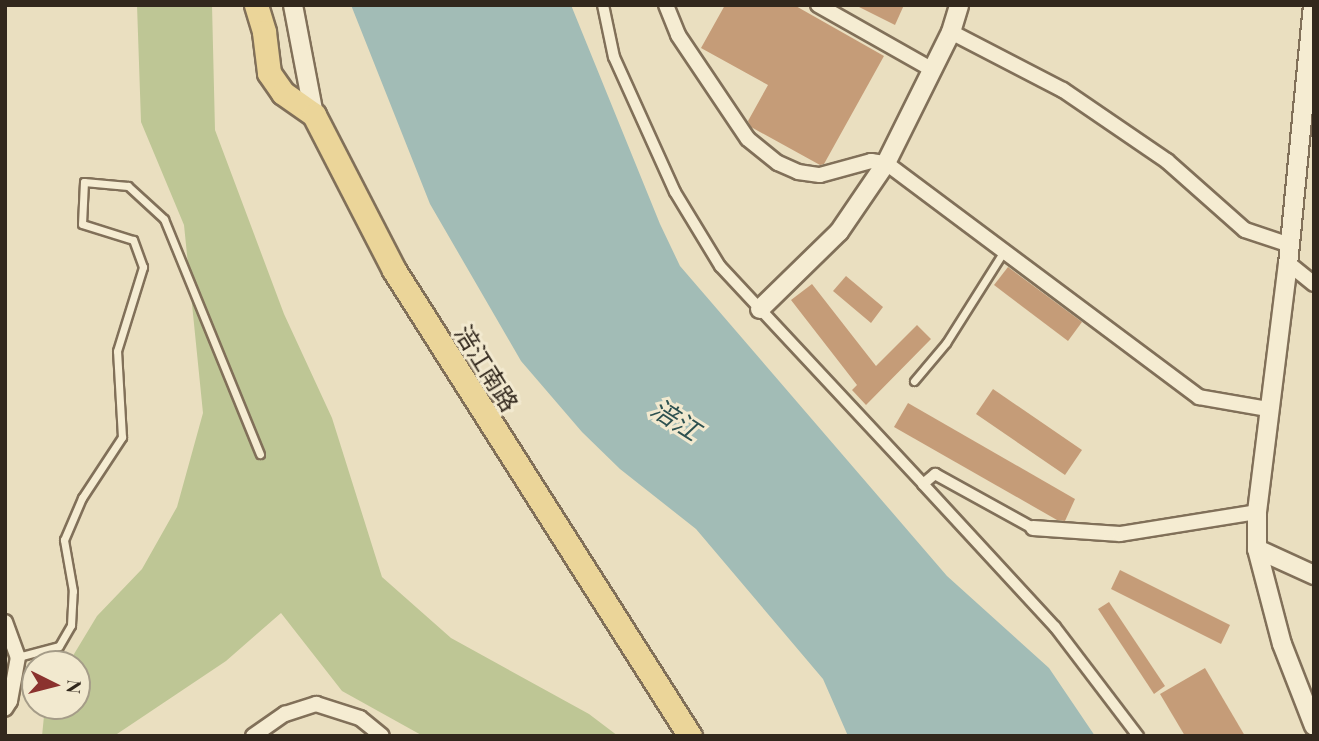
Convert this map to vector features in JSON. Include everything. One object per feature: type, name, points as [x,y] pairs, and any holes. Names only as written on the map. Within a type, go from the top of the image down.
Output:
[{"type":"main road","points":[[256,5],[264,32],[269,73],[283,93],[314,115]]},
{"type":"main road","name":"涪江南路","points":[[314,115],[394,270],[690,736]]},
{"type":"street","name":"涪江南路","points":[[293,5],[314,115]]},
{"type":"street","points":[[603,5],[614,57],[675,192],[720,266],[1055,627],[1138,736]]},
{"type":"street","points":[[666,5],[678,35],[748,139],[778,163],[798,172],[820,176],[871,161],[887,163],[1199,397],[1268,409]]},
{"type":"street","points":[[818,5],[933,70]]},
{"type":"street","points":[[760,309],[839,232],[887,163],[951,32],[959,5]]},
{"type":"street","points":[[1313,5],[1290,245],[1257,512],[1257,549],[1282,645],[1314,726]]},
{"type":"street","points":[[951,32],[1063,90],[1167,161],[1245,229],[1290,245]]},
{"type":"street","points":[[1288,263],[1314,284]]},
{"type":"street","points":[[923,484],[935,474],[1033,528],[1120,534],[1257,512]]},
{"type":"street","points":[[1257,549],[1314,575]]},
{"type":"street","points":[[5,622],[18,657],[10,701],[5,709]]},
{"type":"street","points":[[253,736],[285,714],[316,704],[360,718],[382,736]]},
{"type":"lane","points":[[18,657],[59,646],[71,625],[73,591],[64,540],[82,498],[122,437],[117,351],[144,267],[133,240],[82,224],[84,182],[128,186],[164,219],[260,454]]},
{"type":"lane","points":[[914,381],[946,342],[1004,251]]},
{"type":"green space","points":[[137,5],[212,5],[215,130],[284,314],[332,418],[382,577],[451,638],[589,714],[618,736],[423,736],[342,691],[281,613],[226,661],[114,736],[42,736],[44,720],[91,720],[91,650],[76,650],[97,616],[142,569],[177,507],[203,413],[184,225],[141,122]]},
{"type":"water","name":"涪江","points":[[351,5],[571,5],[660,224],[680,266],[947,576],[1049,668],[1095,736],[848,736],[823,679],[696,529],[620,469],[582,432],[521,361],[430,204]]},
{"type":"building","points":[[725,5],[794,5],[884,56],[824,164],[820,165],[751,127],[748,121],[768,85],[701,48]]},
{"type":"building","points":[[855,5],[904,5],[895,25]]},
{"type":"building","points":[[1008,267],[1082,322],[1068,341],[994,285]]},
{"type":"building","points":[[846,276],[883,307],[871,323],[833,291]]},
{"type":"building","points":[[812,284],[876,366],[917,325],[931,339],[866,405],[852,390],[857,385],[791,300]]},
{"type":"building","points":[[993,389],[1082,450],[1065,475],[976,414]]},
{"type":"building","points":[[908,403],[1075,499],[1065,521],[1057,520],[894,427]]},
{"type":"building","points":[[1120,570],[1230,625],[1221,644],[1111,589]]},
{"type":"building","points":[[1109,602],[1165,686],[1154,694],[1098,609]]},
{"type":"building","points":[[1205,668],[1245,736],[1185,736],[1160,694]]}]
